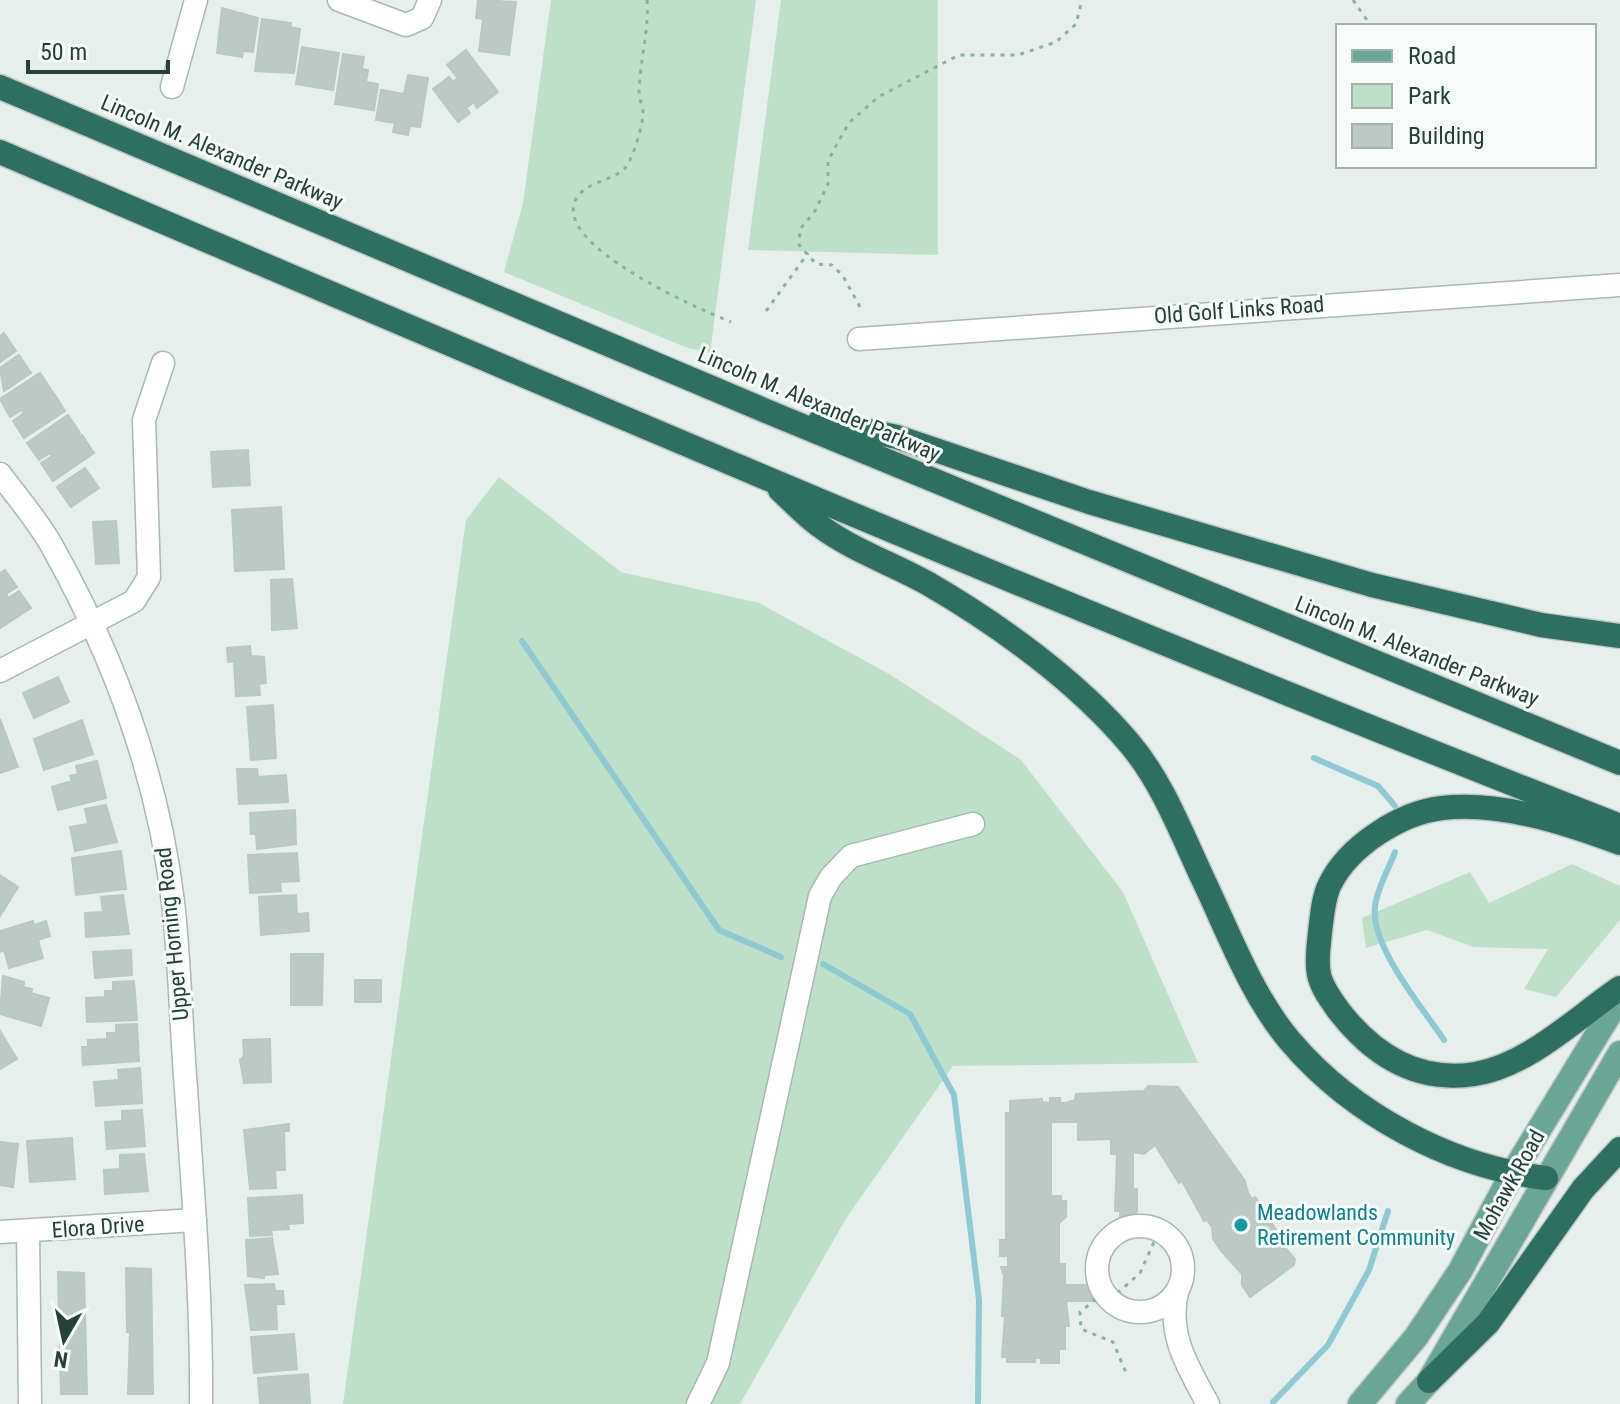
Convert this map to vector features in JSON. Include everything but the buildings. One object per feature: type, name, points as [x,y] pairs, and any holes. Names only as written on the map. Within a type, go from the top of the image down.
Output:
[{"type":"highway","name":"Lincoln M. Alexander Parkway","points":[[0,87],[766,411],[1620,763]]},
{"type":"highway","points":[[0,152],[769,480],[1409,744],[1620,826]]},
{"type":"highway","points":[[766,411],[897,437],[1089,502],[1372,585],[1541,625],[1620,636]]},
{"type":"highway","points":[[769,480],[821,527],[989,620],[1062,678],[1130,744],[1170,810],[1265,1003],[1290,1041],[1333,1084],[1374,1115],[1425,1141],[1494,1171],[1546,1178]]},
{"type":"highway","points":[[1620,843],[1535,817],[1478,807],[1440,808],[1408,818],[1347,858],[1329,886],[1319,941],[1319,975],[1350,1026],[1376,1051],[1408,1069],[1437,1076],[1476,1074],[1511,1062],[1551,1038],[1620,988]]},
{"type":"highway","points":[[1429,1381],[1488,1323],[1583,1189],[1620,1149]]},
{"type":"main road","name":"Mohawk Road","points":[[1360,1404],[1416,1337],[1482,1235],[1512,1174],[1620,997]]},
{"type":"main road","name":"Mohawk Road","points":[[1408,1404],[1429,1381],[1620,1053]]},
{"type":"street","points":[[172,87],[196,0]]},
{"type":"street","points":[[339,0],[406,25],[422,18],[430,0]]},
{"type":"street","name":"Old Golf Links Road","points":[[859,339],[1620,285]]},
{"type":"street","points":[[0,671],[134,601],[149,577],[144,420],[163,363]]},
{"type":"street","name":"Upper Horning Road","points":[[0,474],[52,545],[92,625],[139,745],[163,841],[173,903],[202,1317],[201,1404]]},
{"type":"street","points":[[698,1404],[718,1363],[820,896],[831,877],[851,856],[973,824]]},
{"type":"street","name":"Elora Drive","points":[[0,1232],[195,1220]]},
{"type":"street","points":[[1176,1337],[1158,1320],[1103,1299],[1096,1269],[1106,1241],[1118,1231],[1138,1225],[1159,1231],[1177,1246],[1183,1262],[1172,1313],[1176,1337],[1208,1404]]},
{"type":"street","points":[[28,1231],[30,1404]]},
{"type":"street","points":[[1138,1313],[1167,1303],[1177,1292]]},
{"type":"path","points":[[647,0],[638,96],[644,114],[633,149],[625,167],[581,192],[574,203],[574,215],[588,241],[603,254],[676,297],[731,322]]},
{"type":"path","points":[[860,307],[853,300],[843,276],[832,265],[816,264],[799,245],[800,229],[819,204],[828,184],[828,161],[849,123],[893,87],[959,55],[1018,55],[1056,42],[1076,24],[1082,0]]},
{"type":"path","points":[[1353,0],[1370,24]]},
{"type":"path","points":[[766,311],[808,253]]},
{"type":"path","points":[[1127,1375],[1113,1342],[1081,1329],[1080,1312],[1140,1273],[1159,1231]]},
{"type":"green space","points":[[551,0],[756,0],[710,353],[685,347],[504,272],[523,203]]},
{"type":"green space","points":[[781,0],[938,0],[938,255],[748,250]]},
{"type":"green space","points":[[499,477],[621,572],[759,603],[891,675],[1021,760],[1123,892],[1198,1063],[953,1066],[847,1217],[740,1404],[343,1404],[466,520]]},
{"type":"green space","points":[[1572,864],[1620,886],[1620,920],[1556,997],[1524,989],[1548,949],[1473,947],[1427,930],[1366,948],[1362,918],[1470,872],[1489,903]]},
{"type":"waterway","points":[[522,641],[719,930],[781,957]]},
{"type":"waterway","points":[[1314,758],[1378,786],[1395,806]]},
{"type":"waterway","points":[[1395,852],[1376,899],[1376,922],[1399,976],[1444,1040]]},
{"type":"waterway","points":[[823,964],[910,1014],[954,1095],[979,1300],[978,1404]]},
{"type":"waterway","points":[[1273,1402],[1328,1345],[1369,1270],[1388,1211]]},
{"type":"place","name":"Meadowlands Retirement Community","points":[[1241,1225]]}]
